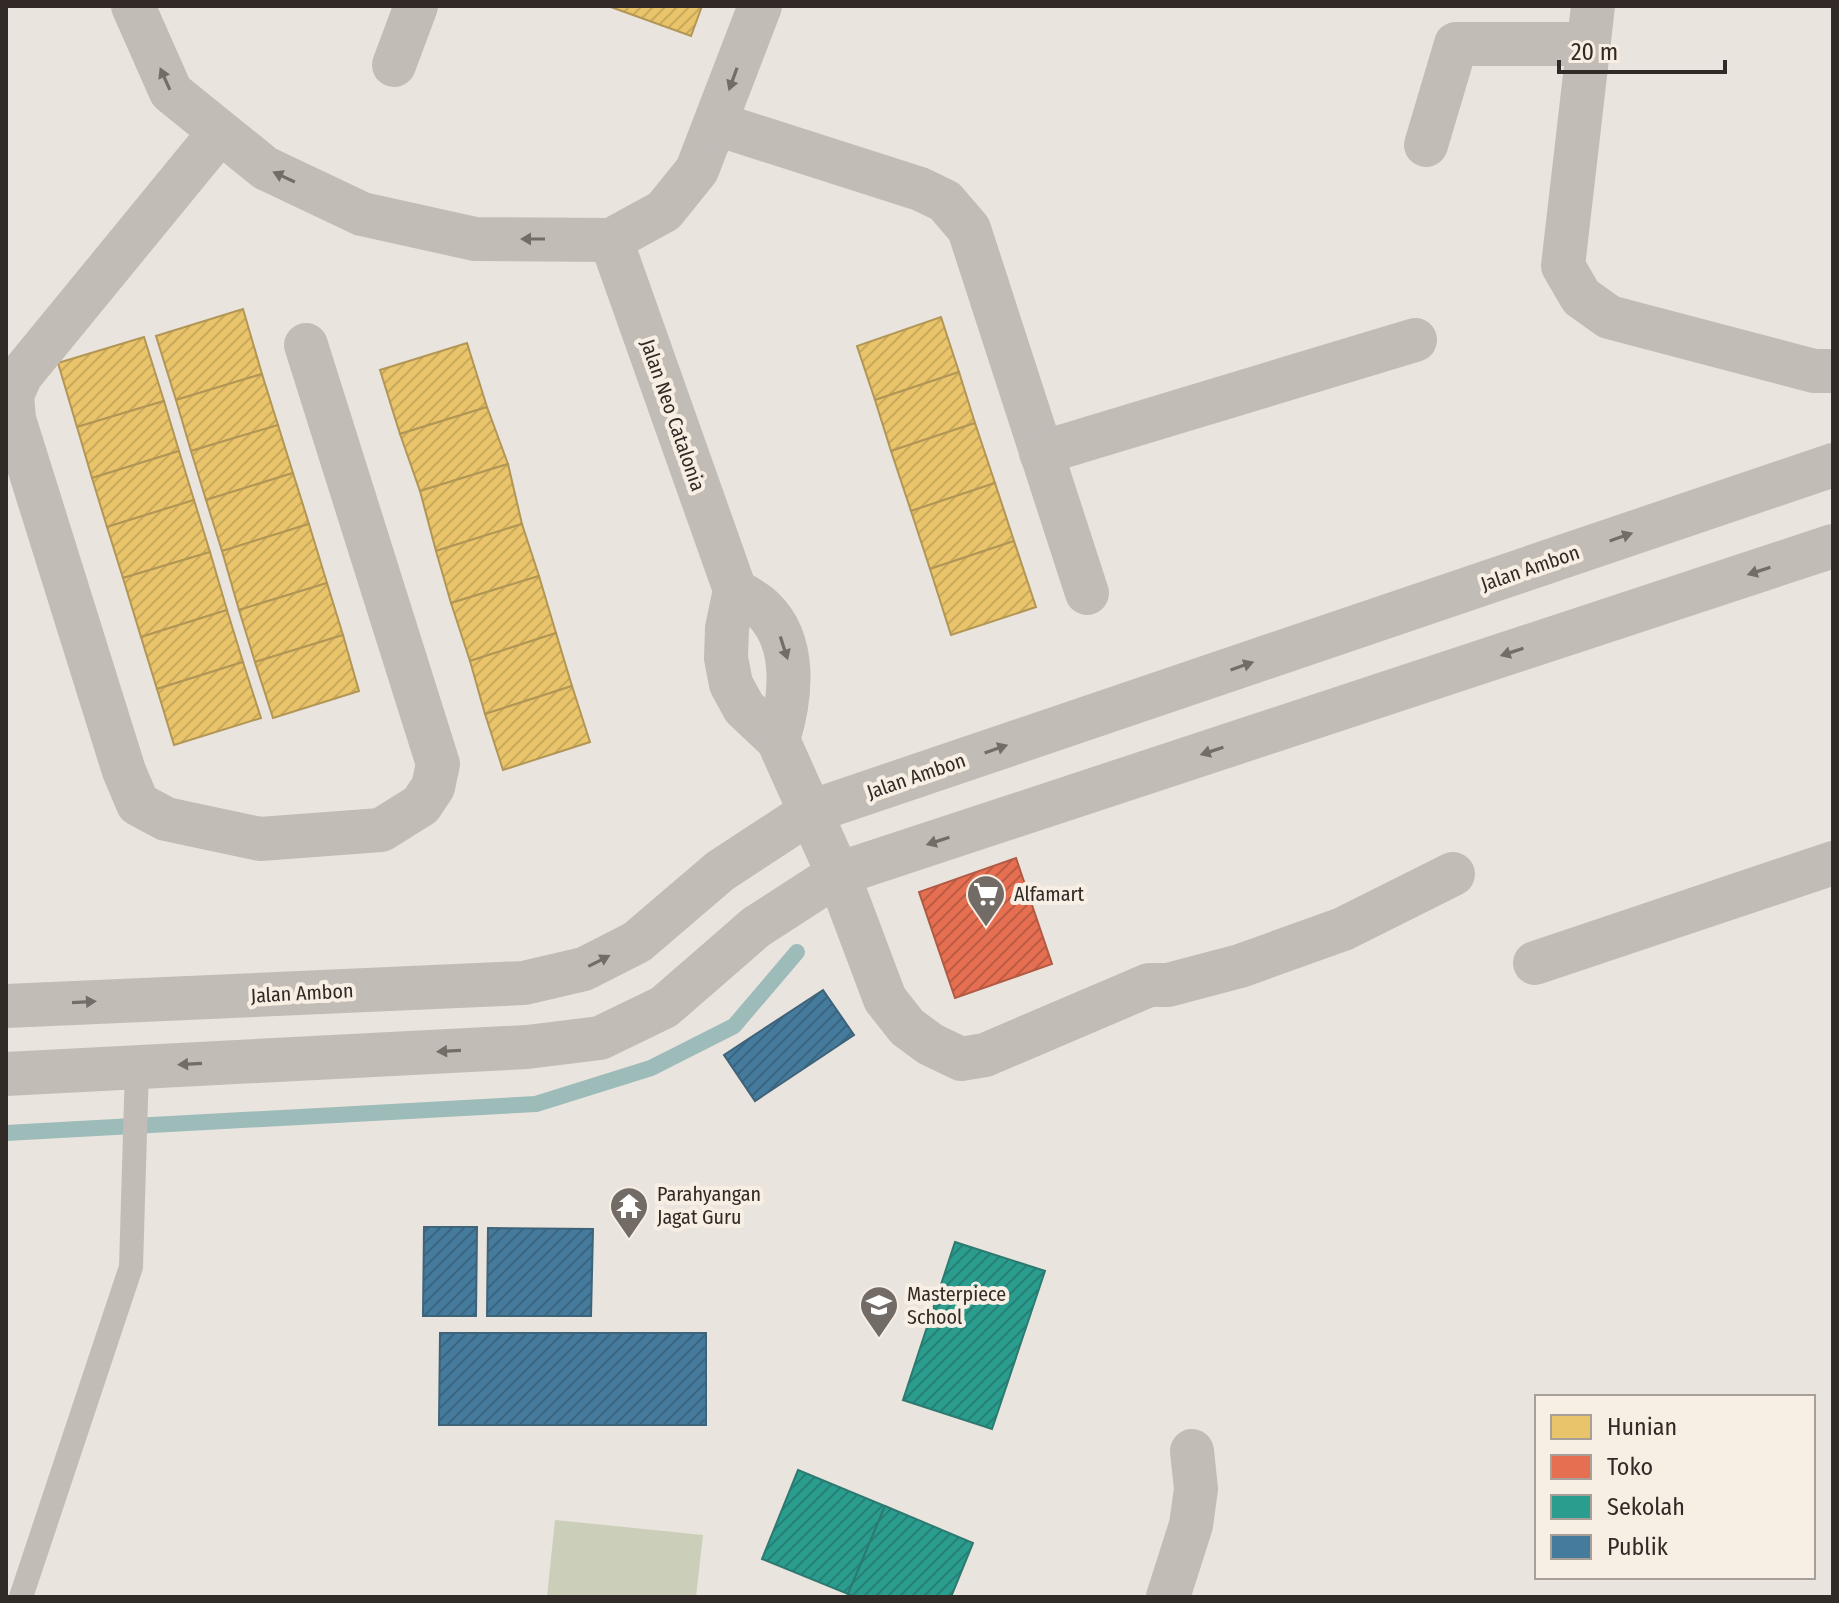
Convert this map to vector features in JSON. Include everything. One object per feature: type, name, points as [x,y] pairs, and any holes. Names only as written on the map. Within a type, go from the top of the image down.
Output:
[{"type":"street","points":[[133,6],[171,92],[265,168],[362,214],[475,239],[611,240],[664,211],[697,170],[760,6]]},
{"type":"street","points":[[394,65],[416,6]]},
{"type":"street","points":[[1426,145],[1456,44],[1591,25],[1563,266],[1581,297],[1609,317],[1814,371],[1833,371]]},
{"type":"street","points":[[717,124],[920,189],[945,201],[969,229],[1087,593]]},
{"type":"street","points":[[220,132],[21,375],[12,395],[14,419],[124,771],[138,804],[166,819],[260,839],[381,830],[421,805],[433,787],[438,764],[306,345]]},
{"type":"street","name":"Jalan Neo Catalonia","points":[[611,240],[735,590]]},
{"type":"street","points":[[1041,453],[1415,340]]},
{"type":"street","name":"Jalan Ambon","points":[[6,1006],[524,983],[584,969],[637,942],[720,871],[810,812],[1833,465]]},
{"type":"street","points":[[6,1074],[136,1087],[600,1038],[664,1007],[756,927],[838,874],[1833,546]]},
{"type":"street","points":[[778,740],[787,710],[788,658],[778,630],[763,608],[735,590],[727,628],[726,658],[731,684],[744,708],[778,740],[838,874],[885,999],[907,1027],[930,1044],[961,1059],[985,1055],[1149,985],[1168,985],[1240,966],[1343,929],[1453,874]]},
{"type":"street","points":[[1535,963],[1833,863]]},
{"type":"street","points":[[1168,1597],[1191,1525],[1196,1489],[1192,1451]]},
{"type":"lane","points":[[21,1597],[131,1267],[136,1087]]},
{"type":"green space","points":[[555,1520],[703,1535],[696,1597],[547,1597]]},
{"type":"building: Hunian","points":[[608,6],[702,6],[691,36]]},
{"type":"building: Hunian","points":[[243,309],[262,374],[176,400],[156,336]]},
{"type":"building: Hunian","points":[[941,317],[959,372],[875,400],[857,346]]},
{"type":"building: Hunian","points":[[144,337],[164,401],[77,427],[58,363]]},
{"type":"building: Hunian","points":[[467,343],[487,407],[400,434],[380,370]]},
{"type":"building: Hunian","points":[[959,372],[975,423],[891,451],[875,400]]},
{"type":"building: Hunian","points":[[262,374],[278,425],[191,451],[176,400]]},
{"type":"building: Hunian","points":[[164,401],[179,451],[92,478],[77,427]]},
{"type":"building: Hunian","points":[[487,407],[508,464],[420,491],[400,434]]},
{"type":"building: Hunian","points":[[975,423],[995,483],[911,511],[891,451]]},
{"type":"building: Hunian","points":[[278,425],[293,473],[206,500],[191,451]]},
{"type":"building: Hunian","points":[[179,451],[194,500],[107,527],[92,478]]},
{"type":"building: Hunian","points":[[508,464],[522,524],[436,551],[420,491]]},
{"type":"building: Hunian","points":[[293,473],[309,524],[222,551],[206,500]]},
{"type":"building: Hunian","points":[[995,483],[1014,541],[930,569],[911,511]]},
{"type":"building: Hunian","points":[[194,500],[210,552],[123,578],[107,527]]},
{"type":"building: Hunian","points":[[309,524],[327,583],[239,610],[222,551]]},
{"type":"building: Hunian","points":[[522,524],[539,576],[451,603],[436,551]]},
{"type":"building: Hunian","points":[[1014,541],[1036,607],[951,635],[930,569]]},
{"type":"building: Hunian","points":[[210,552],[227,610],[141,637],[123,578]]},
{"type":"building: Hunian","points":[[539,576],[556,633],[470,661],[451,603]]},
{"type":"building: Hunian","points":[[327,583],[343,635],[255,662],[239,610]]},
{"type":"building: Hunian","points":[[227,610],[243,662],[157,689],[141,637]]},
{"type":"building: Hunian","points":[[556,633],[572,686],[485,714],[470,661]]},
{"type":"building: Hunian","points":[[343,635],[359,691],[273,718],[255,662]]},
{"type":"building: Hunian","points":[[243,662],[261,718],[174,745],[157,689]]},
{"type":"building: Hunian","points":[[572,686],[590,742],[503,770],[485,714]]},
{"type":"building: Toko","name":"Alfamart","points":[[1016,858],[1052,964],[955,998],[919,892]]},
{"type":"building: Sekolah","points":[[955,1242],[1045,1271],[992,1429],[903,1400]]},
{"type":"building: Sekolah","points":[[798,1470],[885,1506],[848,1594],[762,1559]]},
{"type":"building: Sekolah","points":[[885,1506],[973,1543],[951,1597],[855,1597],[848,1594]]},
{"type":"building: Publik","points":[[823,990],[854,1035],[755,1101],[724,1055]]},
{"type":"building: Publik","points":[[424,1227],[477,1227],[476,1316],[423,1316]]},
{"type":"building: Publik","points":[[488,1228],[593,1229],[591,1316],[487,1316]]},
{"type":"building: Publik","points":[[440,1333],[706,1333],[706,1425],[439,1425]]},
{"type":"waterway","points":[[6,1133],[536,1104],[651,1068],[734,1026],[797,952]]},
{"type":"place","name":"Alfamart","points":[[986,928]]},
{"type":"place","name":"Parahyangan Jagat Guru","points":[[629,1240]]},
{"type":"place","name":"Masterpiece School","points":[[879,1339]]}]
